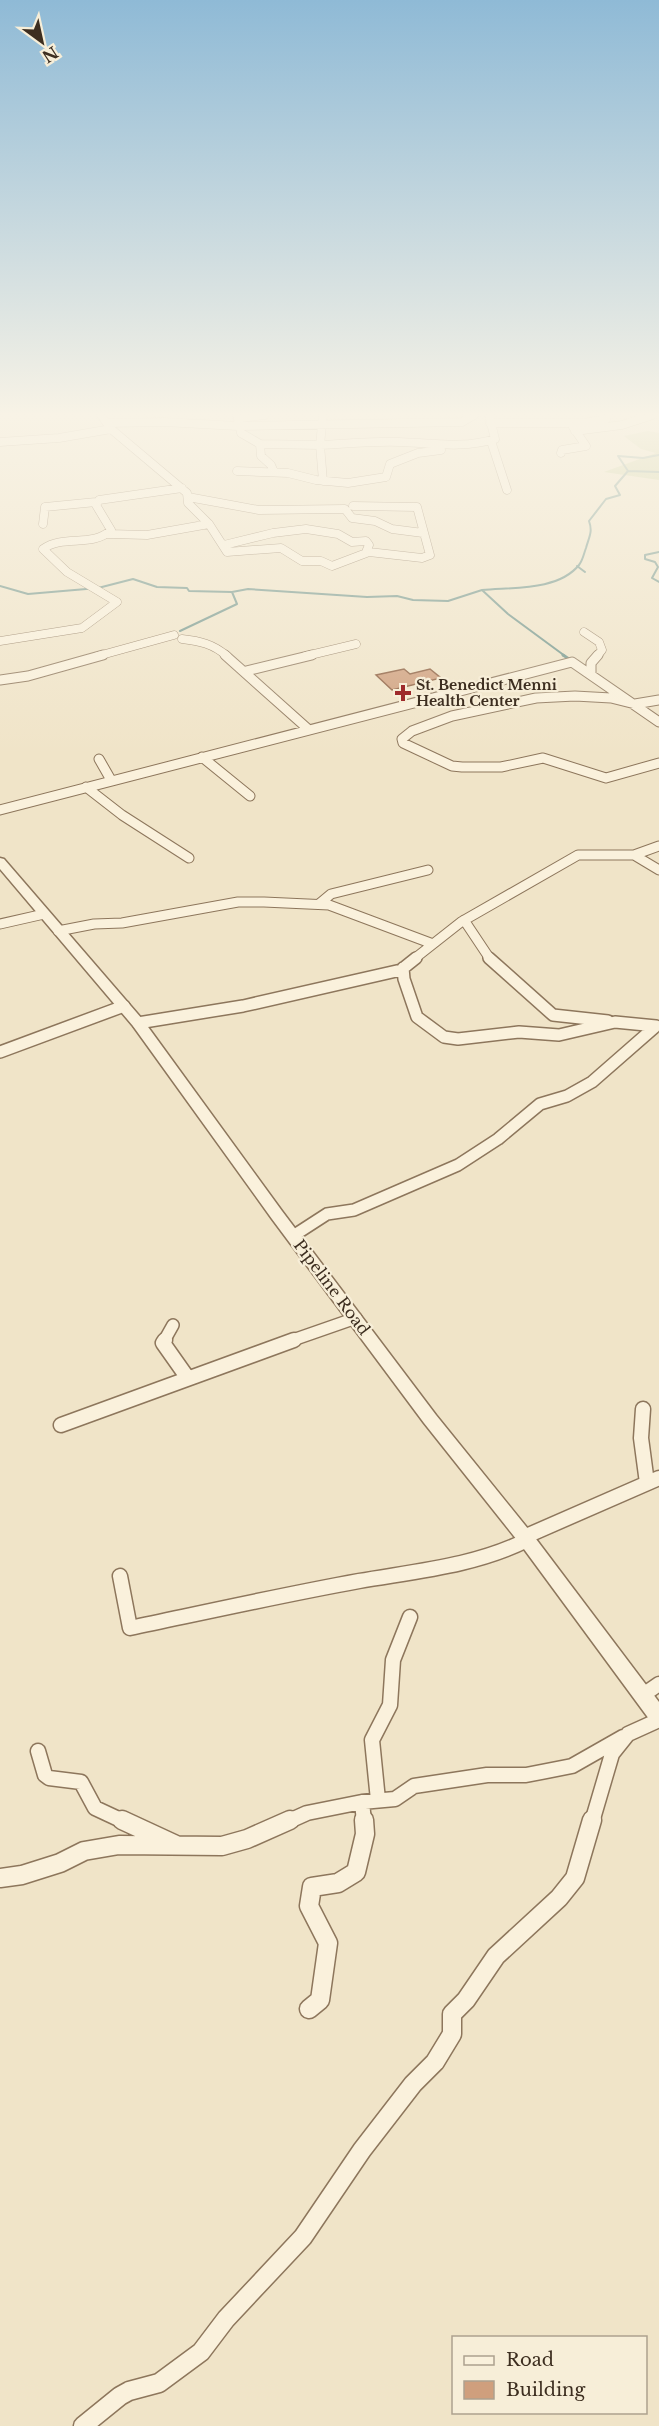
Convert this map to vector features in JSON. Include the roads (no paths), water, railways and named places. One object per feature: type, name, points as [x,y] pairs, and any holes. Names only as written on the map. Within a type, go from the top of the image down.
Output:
[{"type":"street","points":[[109,534],[110,528]]},
{"type":"street","points":[[0,641],[75,630],[88,625],[117,602],[61,569],[43,549],[50,544],[96,539],[109,534],[147,535],[177,528]]},
{"type":"street","points":[[212,528],[227,552],[281,548],[302,561],[321,561],[331,567],[343,564],[350,558],[366,552],[427,557],[430,555],[422,528]]},
{"type":"street","points":[[224,545],[302,528]]},
{"type":"street","points":[[304,528],[341,535],[352,542],[366,541],[369,545],[366,552]]},
{"type":"street","points":[[390,528],[423,533]]},
{"type":"street","points":[[584,632],[599,642],[602,650],[591,663],[591,674]]},
{"type":"street","points":[[0,680],[28,676],[178,637],[212,645],[246,671],[308,729]]},
{"type":"street","points":[[246,671],[356,644]]},
{"type":"street","points":[[0,810],[572,662],[658,721]]},
{"type":"street","points":[[659,700],[635,704],[611,698],[575,696],[536,698],[452,716],[412,731],[402,739],[403,743],[432,758],[452,766],[462,767],[501,767],[543,758],[606,778],[659,763]]},
{"type":"street","points":[[202,757],[250,796]]},
{"type":"street","points":[[99,759],[111,780]]},
{"type":"street","points":[[86,787],[122,815],[189,858]]},
{"type":"street","points":[[138,1023],[243,1006],[386,973],[404,974],[433,944],[464,920],[578,855],[634,855],[659,846]]},
{"type":"street","points":[[634,855],[659,870]]},
{"type":"street","name":"Pipeline Road","points":[[0,862],[138,1023],[212,1128],[430,1419],[526,1539],[659,1719]]},
{"type":"street","points":[[319,904],[331,894],[428,870]]},
{"type":"street","points":[[58,931],[94,924],[122,923],[238,902],[319,904],[329,905],[433,944]]},
{"type":"street","points":[[0,924],[44,914]]},
{"type":"street","points":[[293,1236],[327,1214],[354,1210],[458,1165],[498,1139],[540,1104],[567,1096],[592,1082],[656,1026],[553,1015],[492,962],[464,920]]},
{"type":"street","points":[[404,974],[417,1017],[444,1037],[458,1039],[519,1032],[559,1035],[615,1022]]},
{"type":"street","points":[[0,1052],[124,1006]]},
{"type":"street","points":[[61,1425],[187,1377],[356,1318]]},
{"type":"street","points":[[173,1324],[164,1343],[187,1377]]},
{"type":"street","points":[[120,1576],[130,1628],[335,1585],[483,1558],[513,1549],[526,1539],[653,1481],[641,1438],[643,1409]]},
{"type":"street","points":[[309,2009],[320,2000],[328,1943],[309,1906],[312,1887],[338,1883],[356,1872],[370,1801],[380,1788],[372,1744],[374,1734],[388,1710],[393,1690],[393,1661],[400,1635],[410,1617]]},
{"type":"street","points":[[643,1695],[659,1684]]},
{"type":"street","points":[[0,1878],[22,1875],[60,1863],[84,1851],[119,1845],[222,1846],[247,1839],[307,1813],[370,1801],[395,1799],[414,1786],[487,1775],[526,1775],[572,1766],[659,1719]]},
{"type":"street","points":[[83,2426],[120,2396],[129,2391],[159,2383],[201,2352],[226,2319],[303,2237],[362,2150],[413,2084],[435,2062],[452,2034],[452,2014],[466,2000],[496,1956],[559,1898],[575,1878],[612,1754],[628,1734]]},
{"type":"street","points":[[38,1750],[45,1775],[49,1778],[81,1782],[95,1808],[176,1845]]},
{"type":"waterway","points":[[577,566],[582,559],[591,528]]},
{"type":"waterway","points":[[659,552],[645,555],[645,559],[655,562],[658,567],[652,578],[659,582]]},
{"type":"waterway","points":[[482,590],[547,584],[570,573],[577,566]]},
{"type":"waterway","points":[[577,566],[585,572]]},
{"type":"waterway","points":[[0,586],[28,594],[98,588],[133,579],[157,587],[187,588],[189,591],[232,592]]},
{"type":"waterway","points":[[232,592],[248,589],[367,597],[397,596],[413,600],[448,601],[482,590]]},
{"type":"waterway","points":[[482,590],[508,614],[565,656]]},
{"type":"waterway","points":[[180,631],[237,604],[232,592]]},
{"type":"waterway","points":[[563,655],[569,659]]},
{"type":"place","name":"St. Benedict Menni Health Center","points":[[403,693]]}]
